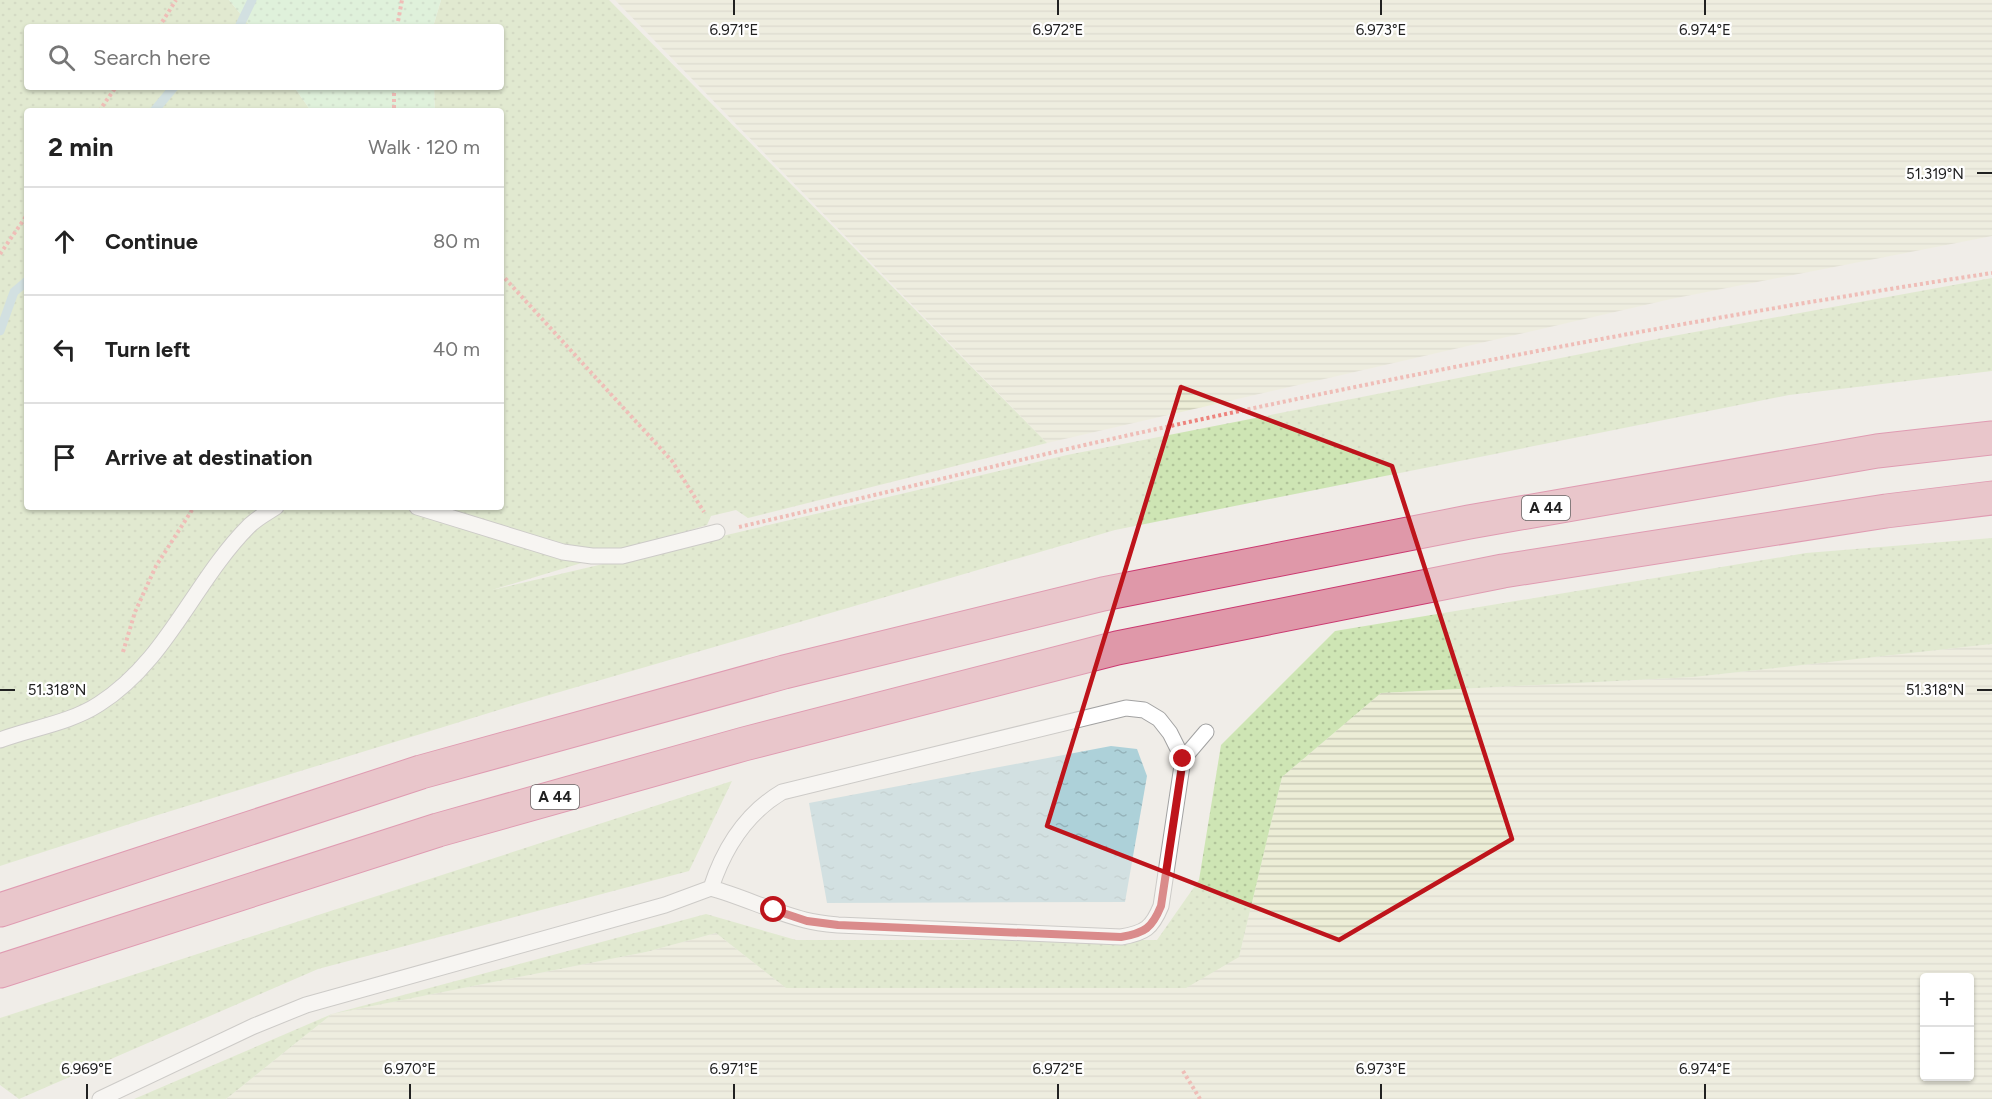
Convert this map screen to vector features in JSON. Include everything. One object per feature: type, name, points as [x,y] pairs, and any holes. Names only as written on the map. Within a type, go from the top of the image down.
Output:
[{"type":"highway","name":"A 44","points":[[0,910],[421,772],[784,672],[1103,594],[1480,520],[1877,451],[1992,438]]},
{"type":"highway","name":"A 44","points":[[0,971],[438,830],[744,744],[1117,648],[1503,571],[1886,511],[1992,498]]},
{"type":"lane","points":[[0,740],[76,716],[98,705],[122,688],[154,655],[228,550],[251,524],[272,510]]},
{"type":"lane","points":[[427,510],[563,552],[592,556],[622,555],[717,532]]},
{"type":"lane","points":[[711,888],[728,846],[743,825],[764,802],[782,792],[1126,708],[1143,710],[1159,719],[1170,733],[1183,759]]},
{"type":"lane","points":[[100,1099],[254,1026],[306,1005],[665,905],[711,888],[807,921],[838,925],[1121,937],[1139,934],[1154,922],[1161,906],[1183,759],[1206,732]]},
{"type":"path","points":[[161,24],[176,0]]},
{"type":"path","points":[[398,24],[402,0]]},
{"type":"path","points":[[101,108],[114,90]]},
{"type":"path","points":[[394,90],[394,108]]},
{"type":"path","points":[[0,254],[24,219]]},
{"type":"path","points":[[504,277],[672,461],[717,532],[1091,444],[1385,381],[1700,321],[1992,273]]},
{"type":"path","points":[[122,688],[119,666],[135,612],[156,566],[192,510]]},
{"type":"path","points":[[1183,1071],[1200,1099]]},
{"type":"highlighted area","points":[[1181,387],[1392,466],[1512,839],[1339,940],[1047,826]]},
{"type":"green space","points":[[0,0],[229,0],[249,24],[24,24],[24,90],[296,90],[309,108],[24,108],[24,510],[504,510],[504,108],[435,108],[434,90],[504,90],[504,24],[434,24],[441,0],[609,0],[1047,443],[748,518],[736,510],[711,516],[707,525],[492,590],[1067,455],[1662,338],[1992,278],[1992,371],[1789,395],[1115,530],[505,708],[0,866]]},
{"type":"green space","points":[[229,0],[441,0],[434,24],[249,24]]},
{"type":"green space","points":[[615,0],[1992,0],[1992,236],[1671,299],[1047,443]]},
{"type":"green space","points":[[296,90],[434,90],[435,108],[309,108]]},
{"type":"green space","points":[[1992,538],[1992,644],[1694,677],[1381,693],[1282,777],[1239,957],[1186,988],[786,988],[716,933],[646,952],[332,1014],[706,914],[796,940],[1157,940],[1199,880],[1221,745],[1335,631],[1806,553]]},
{"type":"green space","points":[[1992,644],[1992,1099],[226,1099],[332,1014],[646,952],[716,933],[786,988],[1239,957],[1282,777],[1381,693],[1694,677]]},
{"type":"green space","points":[[732,781],[689,871],[318,969],[19,1099],[0,1085],[0,1018]]},
{"type":"green space","points":[[332,1014],[226,1099],[134,1099]]},
{"type":"water","points":[[1111,746],[1137,749],[1147,776],[1125,902],[827,903],[809,803]]},
{"type":"waterway","points":[[240,24],[252,0]]},
{"type":"waterway","points":[[156,108],[172,90]]},
{"type":"waterway","points":[[0,331],[14,292],[24,284]]},
{"type":"route","points":[[774,910],[807,921],[838,925],[1121,937],[1139,934],[1154,922],[1161,906],[1183,759]]}]
